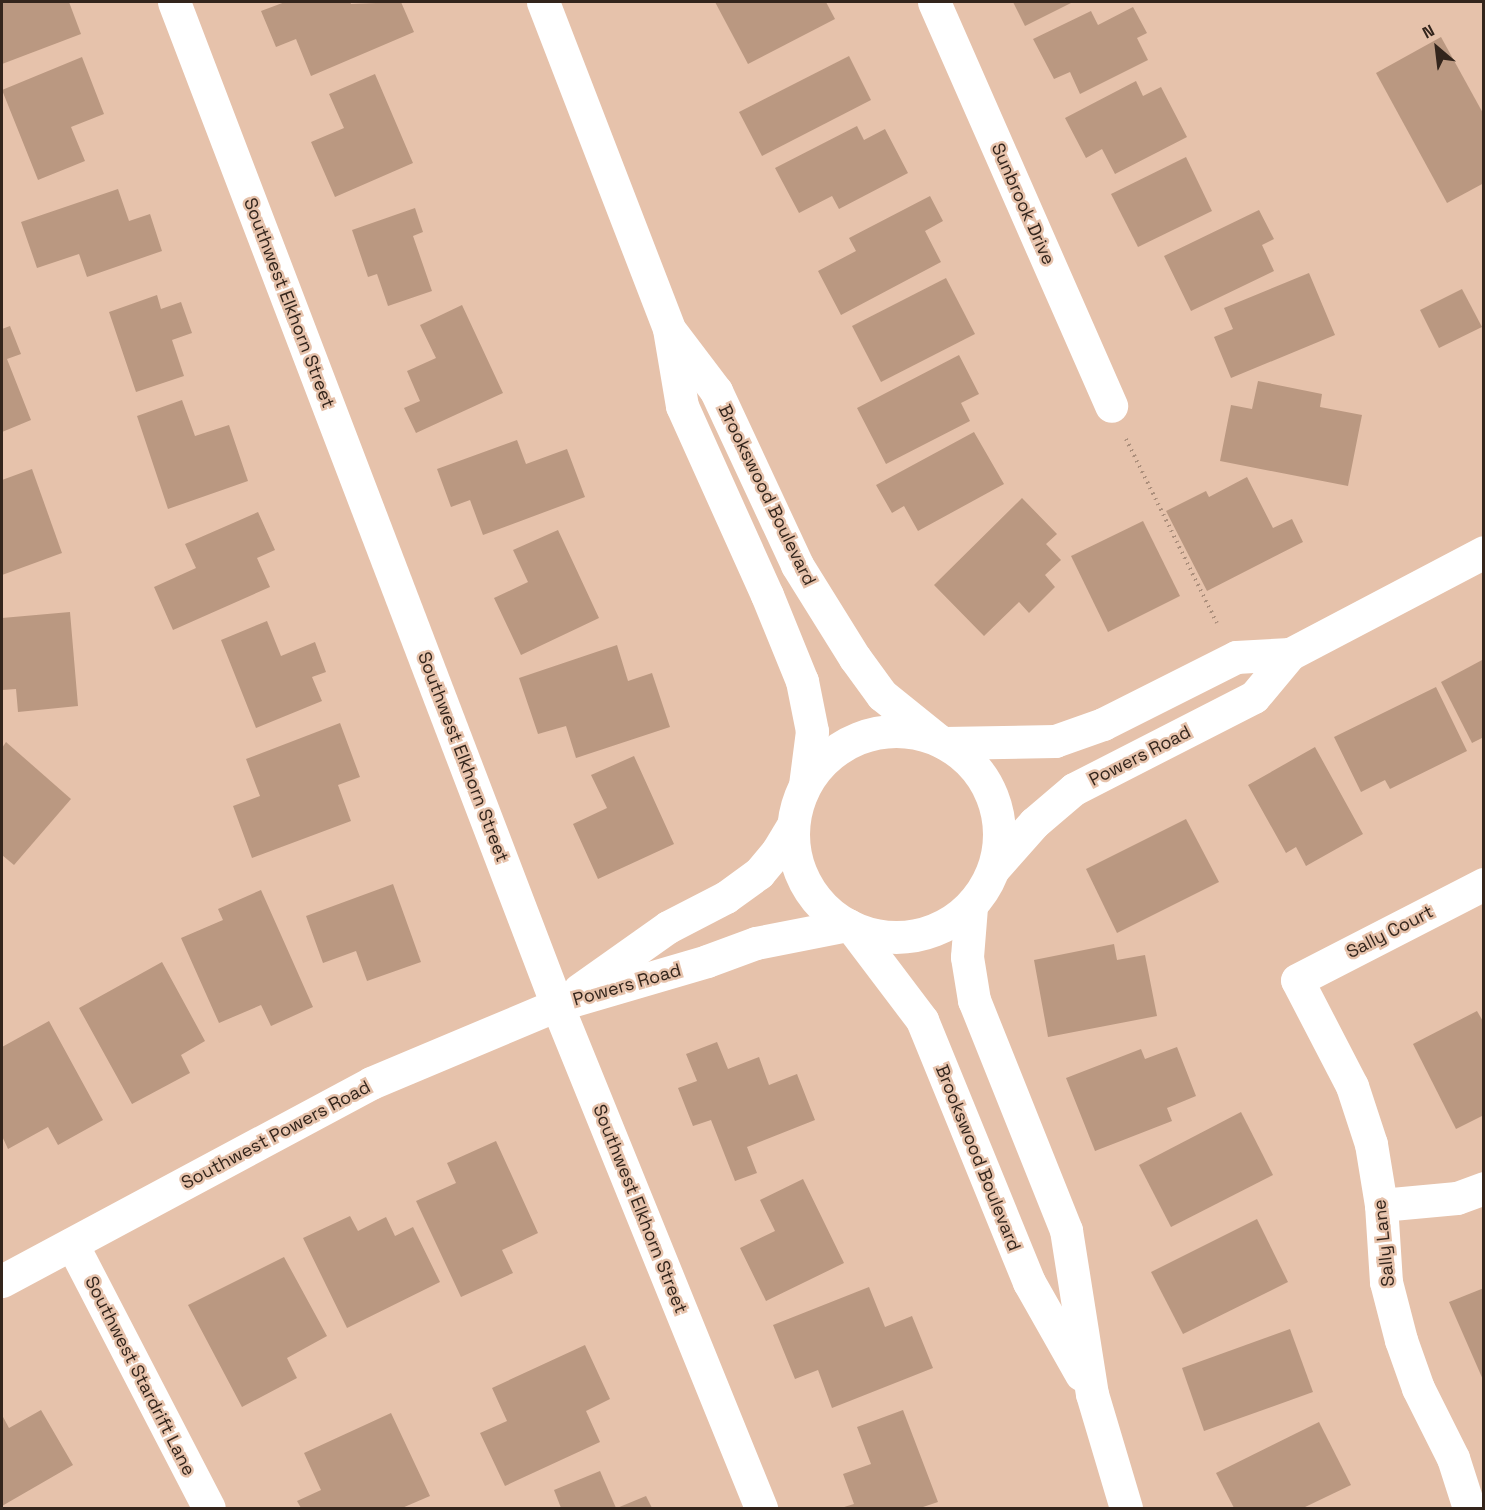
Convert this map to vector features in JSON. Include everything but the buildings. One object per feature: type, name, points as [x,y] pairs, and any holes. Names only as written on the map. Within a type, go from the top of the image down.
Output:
[{"type":"street","name":"Southwest Elkhorn Street","points":[[174,2],[558,1005],[761,1509]]},
{"type":"street","name":"Brookswood Boulevard","points":[[543,2],[669,329],[682,406],[767,595],[802,681],[812,731],[805,785]]},
{"type":"street","name":"Sunbrook Drive","points":[[934,2],[1111,406]]},
{"type":"street","name":"Brookswood Boulevard","points":[[669,329],[716,391],[797,565],[855,658],[882,695],[940,741]]},
{"type":"street","name":"Powers Road","points":[[995,867],[1012,845],[1041,816],[1074,789],[1254,698],[1290,654],[1484,552]]},
{"type":"street","name":"Powers Road","points":[[940,741],[1054,741],[1103,724],[1236,657],[1290,654]]},
{"type":"street","points":[[907,731],[940,741],[963,754],[983,778],[996,805],[1000,836],[995,867],[985,888],[971,907],[946,925],[916,936],[885,938],[851,928],[827,912],[807,887],[795,857],[793,825],[805,785],[823,760],[848,742],[877,732],[907,731]]},
{"type":"street","name":"Powers Road","points":[[558,1005],[668,927],[726,897],[759,873],[778,850],[793,825]]},
{"type":"street","name":"Sally Court","points":[[1297,980],[1484,884]]},
{"type":"street","name":"Brookswood Boulevard","points":[[971,907],[967,957],[974,1000],[1066,1230],[1092,1394],[1126,1509]]},
{"type":"street","name":"Powers Road","points":[[558,1005],[707,961],[756,943],[851,928]]},
{"type":"street","name":"Brookswood Boulevard","points":[[851,928],[922,1020],[1029,1282],[1092,1394]]},
{"type":"street","name":"Sally Lane","points":[[1297,980],[1352,1086],[1371,1144],[1381,1205],[1386,1282],[1401,1340],[1418,1388],[1453,1458],[1469,1509]]},
{"type":"street","name":"Southwest Powers Road","points":[[2,1281],[370,1083],[558,1005]]},
{"type":"street","points":[[1381,1205],[1457,1198],[1484,1188]]},
{"type":"street","name":"Southwest Stardrift Lane","points":[[72,1244],[209,1509]]},
{"type":"path","points":[[1111,406],[1218,625]]}]
